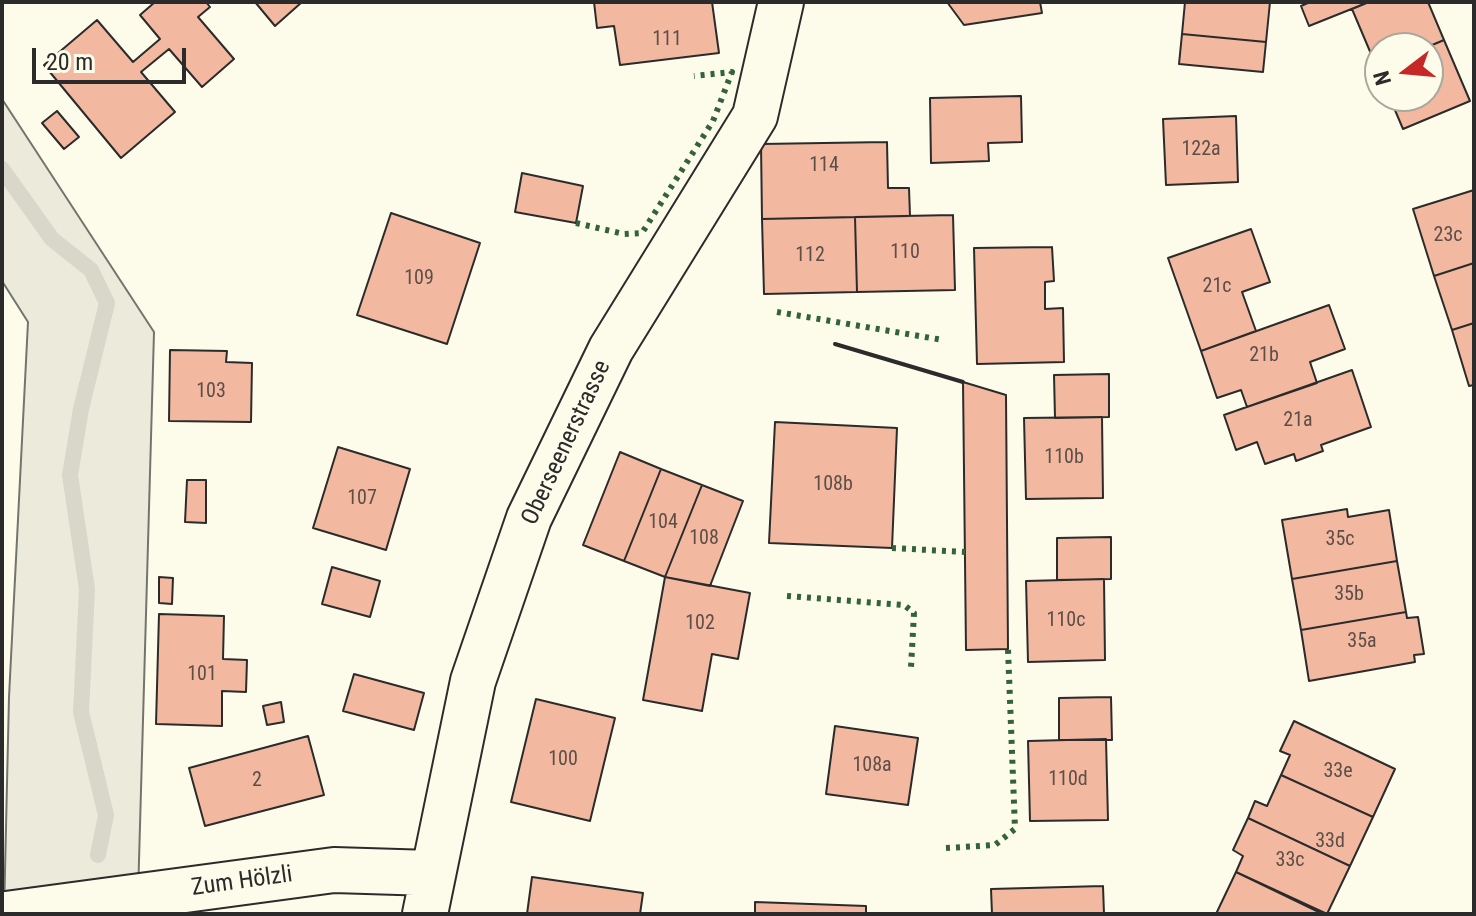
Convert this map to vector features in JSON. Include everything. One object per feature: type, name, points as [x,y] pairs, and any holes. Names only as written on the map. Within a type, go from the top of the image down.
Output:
[{"type":"street","name":"Oberseenerstrasse","points":[[428,894],[473,681],[529,518],[611,349],[755,116],[781,2]]},
{"type":"street","name":"Zum Hölzli","points":[[6,914],[334,870],[428,894]]},
{"type":"shaded area","points":[[2,99],[154,332],[138,896],[4,914],[9,697],[28,322],[2,281]]},
{"type":"building","points":[[155,2],[206,2],[210,7],[198,17],[234,59],[202,87],[169,49],[141,72],[175,112],[121,158],[44,65],[97,20],[133,62],[160,39],[140,15]]},
{"type":"building","points":[[255,2],[302,2],[275,26]]},
{"type":"building","points":[[594,2],[712,2],[719,53],[620,65],[614,26],[597,28]]},
{"type":"building","points":[[947,2],[1040,2],[1042,13],[964,25]]},
{"type":"building","points":[[1185,2],[1270,2],[1266,42],[1182,34]]},
{"type":"building","points":[[1310,2],[1369,2],[1309,26],[1301,6]]},
{"type":"building","points":[[1369,2],[1428,2],[1441,32],[1364,32],[1364,37],[1352,9]]},
{"type":"building","points":[[1182,34],[1266,42],[1263,72],[1179,64]]},
{"type":"building","points":[[1444,40],[1470,101],[1444,112]]},
{"type":"building","points":[[1021,96],[1022,142],[988,143],[989,161],[931,163],[930,98]]},
{"type":"building","points":[[57,111],[79,137],[64,149],[42,123]]},
{"type":"building","points":[[1396,112],[1444,112],[1403,129]]},
{"type":"building","points":[[1236,116],[1238,182],[1166,185],[1163,119]]},
{"type":"building","points":[[887,142],[888,188],[909,188],[910,216],[762,219],[761,144]]},
{"type":"building","points":[[522,173],[583,186],[576,223],[515,212]]},
{"type":"building","points":[[1474,190],[1474,263],[1434,276],[1413,209]]},
{"type":"building","points":[[391,213],[480,243],[447,344],[357,315]]},
{"type":"building","points":[[953,215],[955,290],[857,292],[855,217]]},
{"type":"building","points":[[855,217],[857,292],[764,294],[762,219]]},
{"type":"building","points":[[1251,229],[1270,282],[1242,292],[1256,331],[1201,351],[1168,258]]},
{"type":"building","points":[[1052,247],[1054,281],[1045,282],[1045,309],[1063,308],[1064,362],[977,364],[974,248]]},
{"type":"building","points":[[1474,263],[1474,323],[1452,330],[1434,276]]},
{"type":"building","points":[[1329,305],[1345,349],[1310,362],[1317,383],[1247,407],[1241,390],[1217,398],[1201,351]]},
{"type":"building","points":[[1474,323],[1474,385],[1469,386],[1452,330]]},
{"type":"building","points":[[170,350],[227,351],[226,362],[252,363],[251,422],[169,421]]},
{"type":"building","points":[[1352,370],[1371,427],[1321,445],[1323,451],[1296,461],[1294,454],[1265,464],[1257,442],[1236,450],[1224,415]]},
{"type":"building","points":[[1109,374],[1109,417],[1055,418],[1054,375]]},
{"type":"building","points":[[963,382],[1006,395],[1008,649],[966,650]]},
{"type":"building","points":[[1102,417],[1103,498],[1026,499],[1024,418]]},
{"type":"building","points":[[775,422],[897,428],[892,548],[769,543]]},
{"type":"building","points":[[338,447],[410,469],[386,550],[313,528]]},
{"type":"building","points":[[620,452],[661,469],[624,561],[583,545]]},
{"type":"building","points":[[661,469],[702,485],[665,577],[624,561]]},
{"type":"building","points":[[187,480],[206,480],[206,523],[185,522]]},
{"type":"building","points":[[702,485],[743,501],[710,586],[665,577]]},
{"type":"building","points":[[1347,509],[1348,517],[1389,510],[1397,561],[1292,579],[1282,520]]},
{"type":"building","points":[[1111,537],[1111,579],[1057,580],[1057,538]]},
{"type":"building","points":[[1397,561],[1406,612],[1301,630],[1292,579]]},
{"type":"building","points":[[332,567],[380,581],[370,617],[322,604]]},
{"type":"building","points":[[159,577],[173,578],[172,604],[159,603]]},
{"type":"building","points":[[665,577],[750,593],[738,659],[712,654],[702,711],[643,700]]},
{"type":"building","points":[[1104,579],[1105,660],[1028,662],[1026,581]]},
{"type":"building","points":[[1406,612],[1407,618],[1418,617],[1424,654],[1414,655],[1415,662],[1309,681],[1301,630]]},
{"type":"building","points":[[159,614],[224,616],[223,659],[247,660],[246,692],[222,691],[222,726],[156,724]]},
{"type":"building","points":[[354,674],[424,693],[414,730],[343,711]]},
{"type":"building","points":[[1111,697],[1112,740],[1059,740],[1059,698]]},
{"type":"building","points":[[536,699],[615,718],[590,821],[511,802]]},
{"type":"building","points":[[281,702],[284,722],[267,725],[263,706]]},
{"type":"building","points":[[1294,721],[1395,769],[1373,817],[1281,775],[1290,755],[1280,751]]},
{"type":"building","points":[[835,726],[918,738],[908,805],[826,794]]},
{"type":"building","points":[[308,736],[324,795],[205,826],[189,768]]},
{"type":"building","points":[[1106,739],[1108,820],[1030,821],[1028,741]]},
{"type":"building","points":[[1281,775],[1373,817],[1350,866],[1248,818],[1255,801],[1267,806]]},
{"type":"building","points":[[1248,818],[1350,866],[1327,914],[1236,872],[1243,856],[1233,850]]},
{"type":"building","points":[[1236,872],[1323,914],[1216,914]]},
{"type":"building","points":[[532,877],[643,893],[640,914],[527,914]]},
{"type":"building","points":[[1103,886],[1104,914],[992,914],[991,889]]},
{"type":"building","points":[[755,902],[866,906],[866,914],[755,914]]},
{"type":"waterway","points":[[2,169],[52,239],[91,270],[107,303],[81,409],[70,475],[87,589],[81,712],[106,815],[98,855]]},
{"type":"hedge","points":[[576,223],[624,234],[642,233],[713,121],[732,72],[694,76]]},
{"type":"hedge","points":[[777,312],[943,340]]},
{"type":"hedge","points":[[892,548],[965,552]]},
{"type":"hedge","points":[[787,596],[904,605],[914,613],[911,667]]},
{"type":"hedge","points":[[946,848],[995,845],[1015,829],[1008,649]]},
{"type":"wall","points":[[835,344],[963,382]]}]
